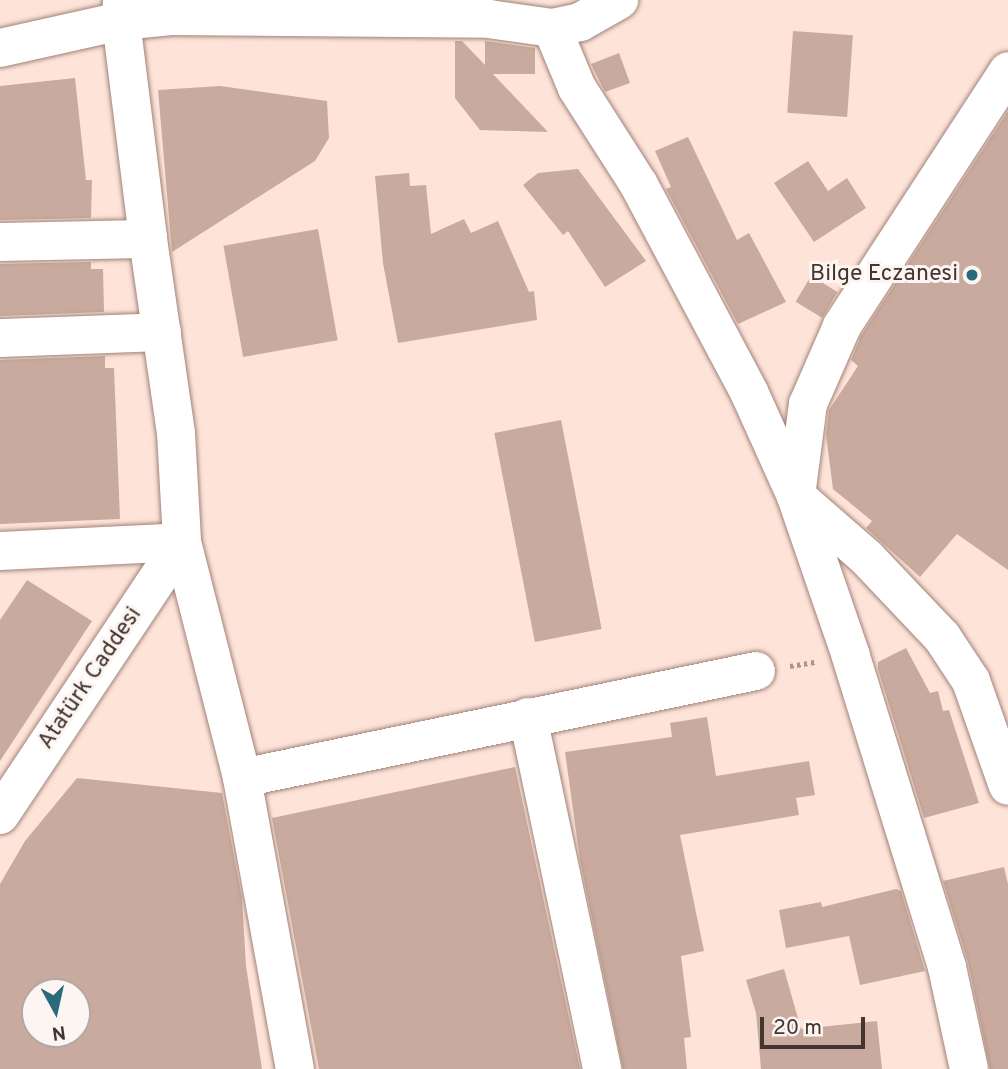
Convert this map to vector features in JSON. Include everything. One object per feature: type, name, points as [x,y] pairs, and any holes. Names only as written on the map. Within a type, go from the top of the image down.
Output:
[{"type":"street","points":[[255,0],[307,18]]},
{"type":"street","points":[[0,47],[121,11],[171,16],[489,19],[552,28],[580,22],[619,0]]},
{"type":"street","points":[[121,11],[148,239],[176,433],[182,542],[242,778],[295,1069]]},
{"type":"street","points":[[552,28],[577,88],[639,185],[749,392],[796,496],[851,656],[947,967],[969,1069]]},
{"type":"street","points":[[796,496],[808,404],[842,326],[1008,71]]},
{"type":"street","points":[[0,242],[148,239]]},
{"type":"street","points":[[0,338],[162,332]]},
{"type":"street","points":[[796,496],[867,558],[942,637],[971,681],[1008,786]]},
{"type":"street","points":[[0,551],[182,542]]},
{"type":"street","name":"Atatürk Caddesi","points":[[0,815],[182,542]]},
{"type":"street","points":[[242,778],[756,671]]},
{"type":"street","points":[[528,717],[602,1069]]},
{"type":"path","points":[[756,671],[851,656]]},
{"type":"building","points":[[793,31],[853,35],[847,117],[787,113]]},
{"type":"building","points":[[455,41],[462,41],[485,65],[485,41],[535,48],[535,74],[493,74],[548,132],[480,130],[455,98]]},
{"type":"building","points":[[619,53],[630,83],[605,92],[591,64]]},
{"type":"building","points":[[75,78],[86,180],[92,180],[91,218],[0,220],[0,86]]},
{"type":"building","points":[[220,86],[327,101],[329,138],[315,161],[172,252],[158,90]]},
{"type":"building","points":[[1008,111],[1008,570],[957,534],[920,577],[866,528],[872,521],[833,489],[826,435],[829,410],[858,366],[851,360],[861,336]]},
{"type":"building","points":[[688,137],[737,240],[749,233],[786,302],[738,324],[666,189],[671,187],[655,151]]},
{"type":"building","points":[[808,161],[828,191],[847,178],[866,208],[814,242],[774,183]]},
{"type":"building","points":[[578,169],[646,261],[605,287],[568,231],[563,235],[523,185],[538,173]]},
{"type":"building","points":[[409,173],[410,186],[426,185],[431,234],[464,219],[471,233],[498,221],[529,292],[534,291],[537,320],[398,343],[383,263],[375,176]]},
{"type":"building","points":[[318,229],[338,340],[243,357],[223,246]]},
{"type":"building","points":[[91,262],[91,269],[103,269],[104,312],[0,316],[0,264]]},
{"type":"building","points":[[811,276],[838,292],[822,318],[796,302]]},
{"type":"building","points":[[105,356],[105,368],[114,368],[120,519],[0,524],[0,360]]},
{"type":"building","points":[[561,420],[602,629],[535,642],[494,433]]},
{"type":"building","points":[[27,580],[92,621],[0,761],[0,620]]},
{"type":"building","points":[[906,648],[930,693],[938,691],[943,711],[949,710],[979,803],[924,818],[878,669],[878,662]]},
{"type":"building","points":[[707,717],[716,776],[809,761],[815,795],[796,798],[799,815],[680,835],[704,951],[681,956],[691,1037],[684,1038],[687,1069],[623,1069],[580,860],[565,752],[672,737],[670,723]]},
{"type":"building","points":[[515,767],[580,1069],[319,1069],[272,818]]},
{"type":"building","points":[[77,778],[222,793],[242,898],[246,966],[262,1069],[0,1069],[0,884],[25,841]]},
{"type":"building","points":[[1004,867],[1008,884],[1008,1069],[990,1069],[968,962],[943,881]]},
{"type":"building","points":[[896,889],[901,891],[925,971],[860,985],[849,936],[786,948],[779,910],[821,902],[822,907]]},
{"type":"building","points":[[784,969],[801,1029],[877,1021],[882,1069],[761,1069],[756,1013],[746,980]]},
{"type":"place","name":"Bilge Eczanesi","points":[[972,275]]}]
